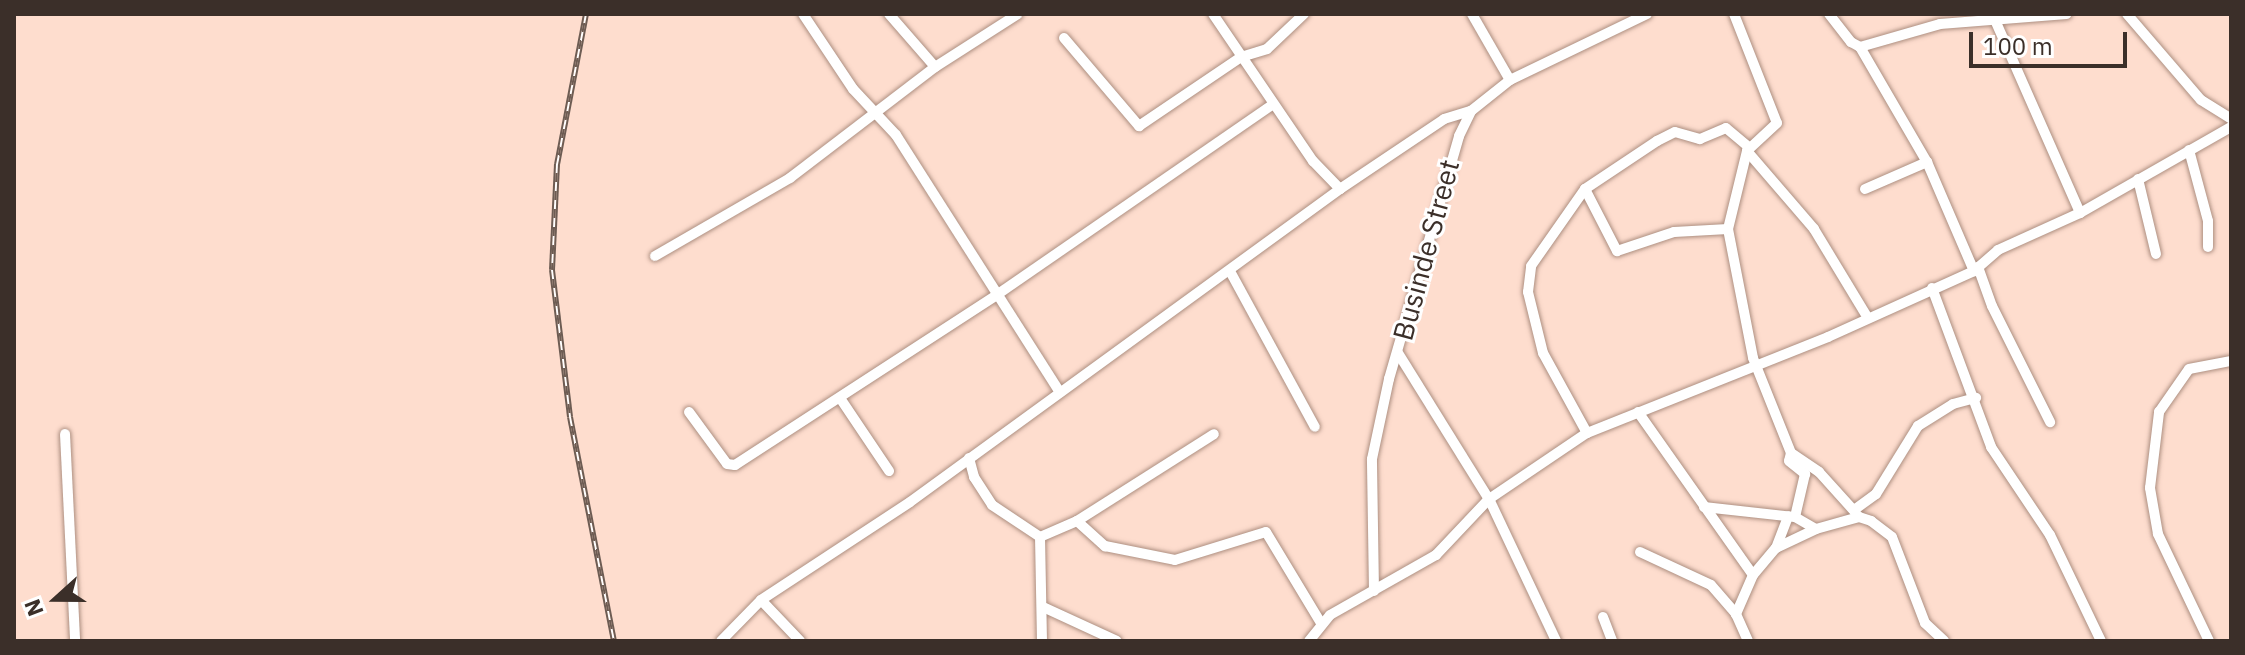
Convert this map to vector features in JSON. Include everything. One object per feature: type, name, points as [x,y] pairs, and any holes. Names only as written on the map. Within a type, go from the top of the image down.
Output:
[{"type":"street","points":[[803,14],[853,89],[896,135],[1060,392]]},
{"type":"street","points":[[889,14],[935,67]]},
{"type":"street","points":[[655,256],[790,178],[935,67],[1018,14]]},
{"type":"street","points":[[1213,14],[1273,104],[1340,189]]},
{"type":"street","points":[[1064,38],[1139,126],[1241,57],[1267,49],[1304,14]]},
{"type":"street","points":[[1472,14],[1510,80]]},
{"type":"street","name":"Businde Street","points":[[1374,591],[1372,459],[1450,157],[1471,111],[1510,80],[1647,14]]},
{"type":"street","points":[[1734,14],[1777,123],[1773,132],[1748,149],[1728,229],[1757,363],[1791,453],[1791,464],[1805,474],[1792,517],[1776,548],[1753,575],[1736,614]]},
{"type":"street","points":[[1829,14],[1860,47],[1927,162],[1992,306],[2050,422]]},
{"type":"street","points":[[1860,47],[1929,26],[2067,14]]},
{"type":"street","points":[[2127,14],[2201,100],[2231,119]]},
{"type":"street","points":[[1995,20],[2080,213]]},
{"type":"street","points":[[689,412],[731,466],[998,294],[1273,104]]},
{"type":"street","points":[[721,641],[761,600],[1231,273],[1340,189],[1444,119],[1471,111]]},
{"type":"street","points":[[1309,641],[1321,623],[1436,555],[1489,499],[1587,433],[1868,318],[1976,269],[1998,250],[2080,213],[2231,127]]},
{"type":"street","points":[[1587,433],[1552,376],[1527,282],[1531,266],[1585,189],[1675,132],[1700,139],[1726,128],[1748,149],[1814,229],[1868,318]]},
{"type":"street","points":[[2189,150],[2208,221],[2208,247]]},
{"type":"street","points":[[1865,189],[1927,162]]},
{"type":"street","points":[[2138,179],[2156,254]]},
{"type":"street","points":[[1585,189],[1617,251],[1674,232],[1728,229]]},
{"type":"street","points":[[1231,273],[1315,427]]},
{"type":"street","points":[[1932,288],[1995,455],[2050,535],[2101,641]]},
{"type":"street","points":[[1398,353],[1489,499],[1556,641]]},
{"type":"street","points":[[2209,641],[2158,534],[2150,488],[2159,412],[2189,369],[2231,361]]},
{"type":"street","points":[[840,398],[889,471]]},
{"type":"street","points":[[1776,548],[1856,514],[1876,494],[1918,426],[1953,404],[1976,398]]},
{"type":"street","points":[[1638,412],[1753,575]]},
{"type":"street","points":[[65,434],[75,641]]},
{"type":"street","points":[[1040,537],[1077,521],[1214,434]]},
{"type":"street","points":[[1791,453],[1819,472],[1856,514],[1892,537],[1925,623],[1944,641]]},
{"type":"street","points":[[969,458],[974,477],[992,505],[1040,537]]},
{"type":"street","points":[[1704,507],[1792,517],[1816,529]]},
{"type":"street","points":[[1077,521],[1105,546],[1175,560],[1266,532],[1321,623]]},
{"type":"street","points":[[1040,537],[1042,641]]},
{"type":"street","points":[[1640,552],[1711,585],[1736,614],[1748,641]]},
{"type":"street","points":[[761,600],[800,641]]},
{"type":"street","points":[[1043,607],[1117,641]]},
{"type":"street","points":[[1603,617],[1612,641]]},
{"type":"railway","points":[[586,14],[557,164],[552,270],[570,417],[614,641]]}]
